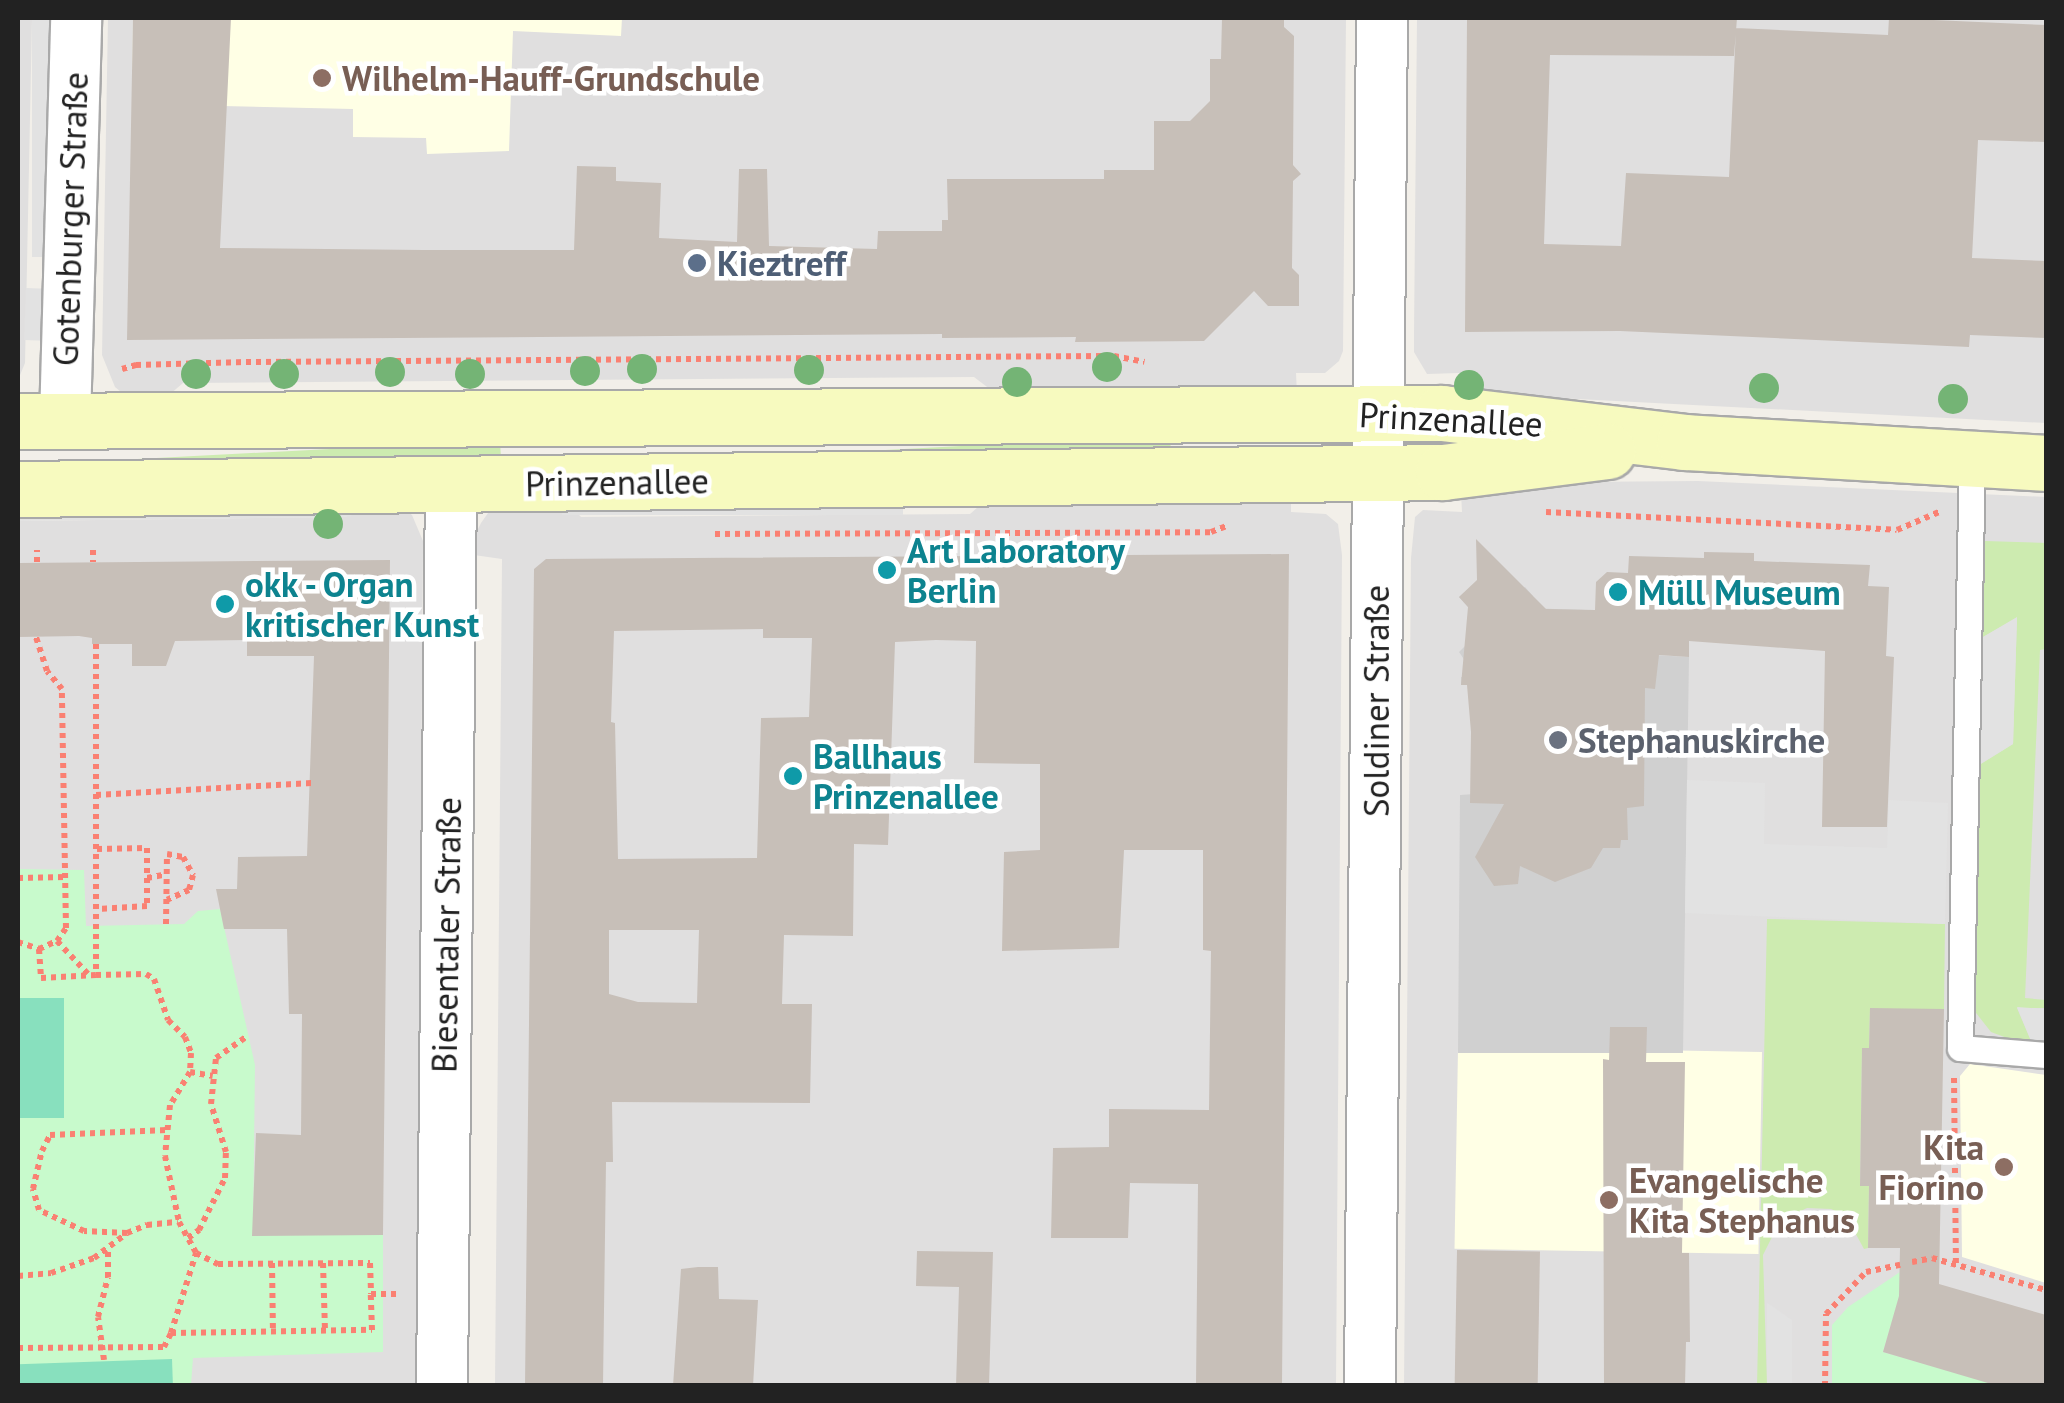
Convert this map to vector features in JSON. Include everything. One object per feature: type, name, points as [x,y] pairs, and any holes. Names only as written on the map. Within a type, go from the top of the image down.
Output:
[{"type":"main road","points":[[1217,414],[1217,475]]},
{"type":"main road","name":"Prinzenallee","points":[[41,421],[1473,414],[1684,442],[2046,463]]},
{"type":"main road","name":"Prinzenallee","points":[[18,489],[1443,472],[1684,442]]},
{"type":"street","name":"Gotenburger Straße","points":[[41,421],[76,18]]},
{"type":"street","name":"Soldiner Straße","points":[[1370,1386],[1382,18]]},
{"type":"street","name":"Biesentaler Straße","points":[[442,1386],[451,485]]},
{"type":"lane","points":[[1972,458],[1960,1048],[2046,1056]]},
{"type":"path","points":[[36,562],[37,550]]},
{"type":"path","points":[[93,550],[94,562]]},
{"type":"path","points":[[18,942],[40,950],[57,941],[66,928],[62,689],[46,671],[36,637]]},
{"type":"path","points":[[93,975],[98,909],[96,644]]},
{"type":"path","points":[[96,796],[312,783]]},
{"type":"path","points":[[97,849],[147,848],[147,906],[98,909]]},
{"type":"path","points":[[166,924],[167,854],[183,857],[193,875],[189,890],[167,900]]},
{"type":"path","points":[[147,878],[167,874]]},
{"type":"path","points":[[18,878],[66,877]]},
{"type":"path","points":[[57,941],[93,975]]},
{"type":"path","points":[[40,950],[41,978],[146,974],[154,979],[168,1020],[185,1037],[191,1053],[190,1072],[170,1105],[165,1156],[179,1222],[196,1253],[218,1264],[370,1263],[372,1330],[171,1333]]},
{"type":"path","points":[[188,1238],[200,1230],[225,1178],[226,1152],[211,1104],[216,1058],[246,1037]]},
{"type":"path","points":[[1956,1265],[1954,1077],[1960,1048]]},
{"type":"path","points":[[190,1072],[214,1076]]},
{"type":"path","points":[[127,1233],[84,1231],[56,1222],[40,1210],[32,1189],[42,1151],[50,1135],[167,1130]]},
{"type":"path","points":[[18,1276],[52,1273],[94,1258],[127,1233],[147,1225],[179,1222]]},
{"type":"path","points":[[104,1360],[99,1348],[108,1248]]},
{"type":"path","points":[[18,1348],[164,1347],[196,1253]]},
{"type":"path","points":[[1912,1262],[1932,1258],[2046,1290]]},
{"type":"path","points":[[272,1263],[273,1331]]},
{"type":"path","points":[[323,1263],[325,1330]]},
{"type":"path","points":[[1825,1386],[1826,1314],[1866,1272],[1900,1265]]},
{"type":"path","points":[[371,1294],[383,1294]]},
{"type":"shaded area","points":[[18,18],[32,18],[25,363],[18,380]]},
{"type":"shaded area","points":[[32,18],[65,18],[65,257],[32,257]]},
{"type":"shaded area","points":[[108,18],[1346,18],[1343,351],[1339,361],[1325,373],[1296,373],[1297,394],[995,393],[974,377],[183,383],[162,401],[126,396],[115,387],[102,355]]},
{"type":"shaded area","name":"Wilhelm-Hauff-Grundschule","points":[[133,18],[622,18],[621,36],[513,31],[509,151],[427,154],[426,138],[353,137],[353,109],[132,104]]},
{"type":"shaded area","points":[[1417,18],[2046,18],[2046,423],[1460,393],[1459,373],[1427,374],[1414,352]]},
{"type":"shaded area","points":[[26,288],[60,289],[58,341],[24,340]]},
{"type":"shaded area","points":[[1698,481],[2046,497],[2046,1385],[1404,1386],[1411,558],[1415,517],[1423,510],[1462,512],[1461,493],[1572,482]]},
{"type":"shaded area","points":[[562,494],[903,494],[903,515],[562,515]]},
{"type":"shaded area","points":[[993,494],[1291,494],[1291,512],[1326,514],[1338,524],[1342,555],[1336,1385],[495,1385],[502,559],[474,555],[472,541],[481,523],[493,506],[562,497],[581,517],[970,514]]},
{"type":"shaded area","points":[[366,498],[398,504],[412,515],[423,541],[417,1385],[18,1385],[18,521],[343,517],[351,515]]},
{"type":"shaded area","points":[[366,498],[351,516],[343,517],[18,521],[18,501]]},
{"type":"shaded area","points":[[1525,587],[1533,596],[1521,608],[1586,610],[1586,623],[1598,652],[1689,657],[1683,1053],[1458,1053],[1460,795],[1475,794],[1475,685],[1461,685],[1461,677],[1476,677],[1459,652],[1468,643],[1468,607],[1459,597],[1467,590],[1511,600]]},
{"type":"shaded area","points":[[2017,617],[2013,744],[1979,765],[1983,637]]},
{"type":"shaded area","points":[[1687,780],[1765,783],[1764,844],[1887,848],[1889,800],[1948,803],[1945,924],[1685,913]]},
{"type":"shaded area","points":[[2017,1007],[2046,1009],[2046,1048],[2034,1048]]},
{"type":"shaded area","name":"Evangelische Kita Stephanus","points":[[1458,1047],[1762,1052],[1758,1254],[1455,1249]]},
{"type":"shaded area","name":"Kita Fiorino","points":[[1970,1064],[2046,1075],[2046,1283],[1962,1257],[1960,1076]]},
{"type":"shaded area","points":[[1767,1303],[1792,1320],[1792,1385],[1767,1385]]},
{"type":"green space","points":[[1170,435],[1171,454],[540,487],[539,468]]},
{"type":"green space","points":[[500,440],[501,457],[20,482],[19,465]]},
{"type":"green space","points":[[1985,541],[2046,543],[2046,649],[2040,650],[2025,998],[2046,1000],[2046,1008],[2017,1008],[2034,1048],[1991,1032],[1969,1004],[1979,765],[2013,744],[2017,618],[1983,637]]},
{"type":"green space","points":[[18,869],[84,870],[86,926],[184,924],[198,911],[220,909],[255,1065],[253,1235],[383,1235],[383,1352],[193,1358],[191,1385],[18,1386]]},
{"type":"green space","points":[[1767,919],[1945,924],[1944,1009],[1870,1009],[1869,1048],[1862,1049],[1860,1185],[1869,1186],[1868,1248],[1864,1249],[1846,1216],[1831,1209],[1807,1208],[1780,1221],[1763,1255],[1767,1385],[1757,1386]]},
{"type":"green space","points":[[18,998],[64,998],[64,1118],[18,1118]]},
{"type":"green space","points":[[1900,1272],[1906,1274],[1883,1352],[1998,1385],[1832,1385],[1832,1325],[1848,1307]]},
{"type":"green space","points":[[172,1359],[173,1385],[19,1386],[18,1364]]},
{"type":"building","points":[[133,18],[231,18],[220,248],[574,250],[577,166],[616,167],[616,181],[661,183],[659,238],[737,242],[739,169],[767,169],[769,246],[877,249],[878,231],[942,231],[942,220],[948,220],[947,179],[1104,179],[1104,170],[1154,170],[1154,121],[1190,121],[1210,101],[1210,59],[1221,59],[1222,18],[1284,18],[1284,27],[1294,36],[1293,165],[1301,174],[1293,181],[1292,268],[1299,275],[1299,306],[1268,306],[1254,291],[1204,341],[1075,342],[1076,337],[942,338],[942,334],[127,340]]},
{"type":"building","points":[[1467,18],[1737,18],[1736,28],[1888,35],[1889,18],[2046,25],[2046,142],[1978,140],[1972,258],[2046,261],[2046,338],[1970,335],[1969,347],[1620,331],[1465,332]],"holes":[[[1736,35],[1729,177],[1626,173],[1621,246],[1544,244],[1550,55],[1734,56]]]},
{"type":"building","points":[[1476,539],[1546,609],[1595,610],[1596,582],[1607,572],[1628,573],[1629,556],[1704,558],[1704,552],[1754,553],[1754,561],[1870,565],[1868,586],[1889,587],[1886,656],[1894,657],[1887,827],[1822,827],[1825,651],[1689,641],[1689,657],[1659,655],[1655,689],[1645,688],[1644,806],[1627,808],[1628,840],[1621,840],[1620,848],[1603,848],[1591,868],[1555,882],[1520,866],[1518,884],[1494,886],[1475,857],[1504,804],[1470,803],[1471,732],[1467,685],[1461,685],[1468,607],[1459,597],[1477,580]]},
{"type":"building","points":[[1289,554],[1282,1386],[1196,1386],[1198,1184],[1130,1183],[1128,1238],[1051,1238],[1053,1148],[1109,1147],[1109,1109],[1209,1110],[1211,951],[1203,950],[1203,850],[1124,850],[1119,948],[1002,951],[1004,852],[1040,850],[1040,764],[974,763],[976,641],[936,640],[895,642],[888,845],[854,844],[853,936],[784,935],[782,1004],[812,1004],[810,1103],[612,1102],[613,1162],[606,1162],[603,1386],[525,1386],[534,569],[546,559]],"holes":[[[763,629],[763,638],[812,638],[809,717],[761,718],[757,858],[618,859],[615,723],[611,722],[614,631]],[[609,930],[699,930],[697,1003],[638,1002],[609,994]]]},
{"type":"building","points":[[390,560],[383,1235],[252,1236],[256,1133],[301,1135],[302,1014],[289,1014],[287,929],[224,929],[216,889],[237,889],[238,857],[307,856],[314,656],[247,656],[247,640],[175,641],[166,666],[132,666],[132,644],[92,644],[92,638],[79,636],[18,637],[18,563]]},
{"type":"building","points":[[1870,1008],[1944,1009],[1939,1284],[2046,1315],[2046,1386],[1998,1386],[1883,1352],[1899,1296],[1900,1248],[1868,1248],[1869,1186],[1860,1186],[1862,1048],[1869,1048]]},
{"type":"building","points":[[1610,1027],[1647,1027],[1646,1062],[1685,1062],[1682,1253],[1689,1253],[1690,1342],[1686,1342],[1685,1386],[1604,1386],[1603,1059],[1609,1060]]},
{"type":"building","points":[[1457,1250],[1540,1251],[1538,1386],[1455,1386]]},
{"type":"building","points":[[917,1251],[993,1252],[989,1386],[956,1386],[959,1287],[916,1286]]},
{"type":"building","points":[[718,1267],[719,1299],[758,1300],[753,1386],[673,1386],[681,1269]]},
{"type":"place","name":"Wilhelm-Hauff-Grundschule","points":[[322,78]]},
{"type":"place","name":"Kieztreff","points":[[697,263]]},
{"type":"place","name":"Art Laboratory Berlin","points":[[887,570]]},
{"type":"place","name":"Müll Museum","points":[[1618,592]]},
{"type":"place","name":"okk - Organ kritischer Kunst","points":[[225,604]]},
{"type":"place","name":"Stephanuskirche","points":[[1558,740]]},
{"type":"place","name":"Ballhaus Prinzenallee","points":[[793,776]]},
{"type":"place","name":"Kita Fiorino","points":[[2004,1167]]},
{"type":"place","name":"Evangelische Kita Stephanus","points":[[1609,1200]]}]
